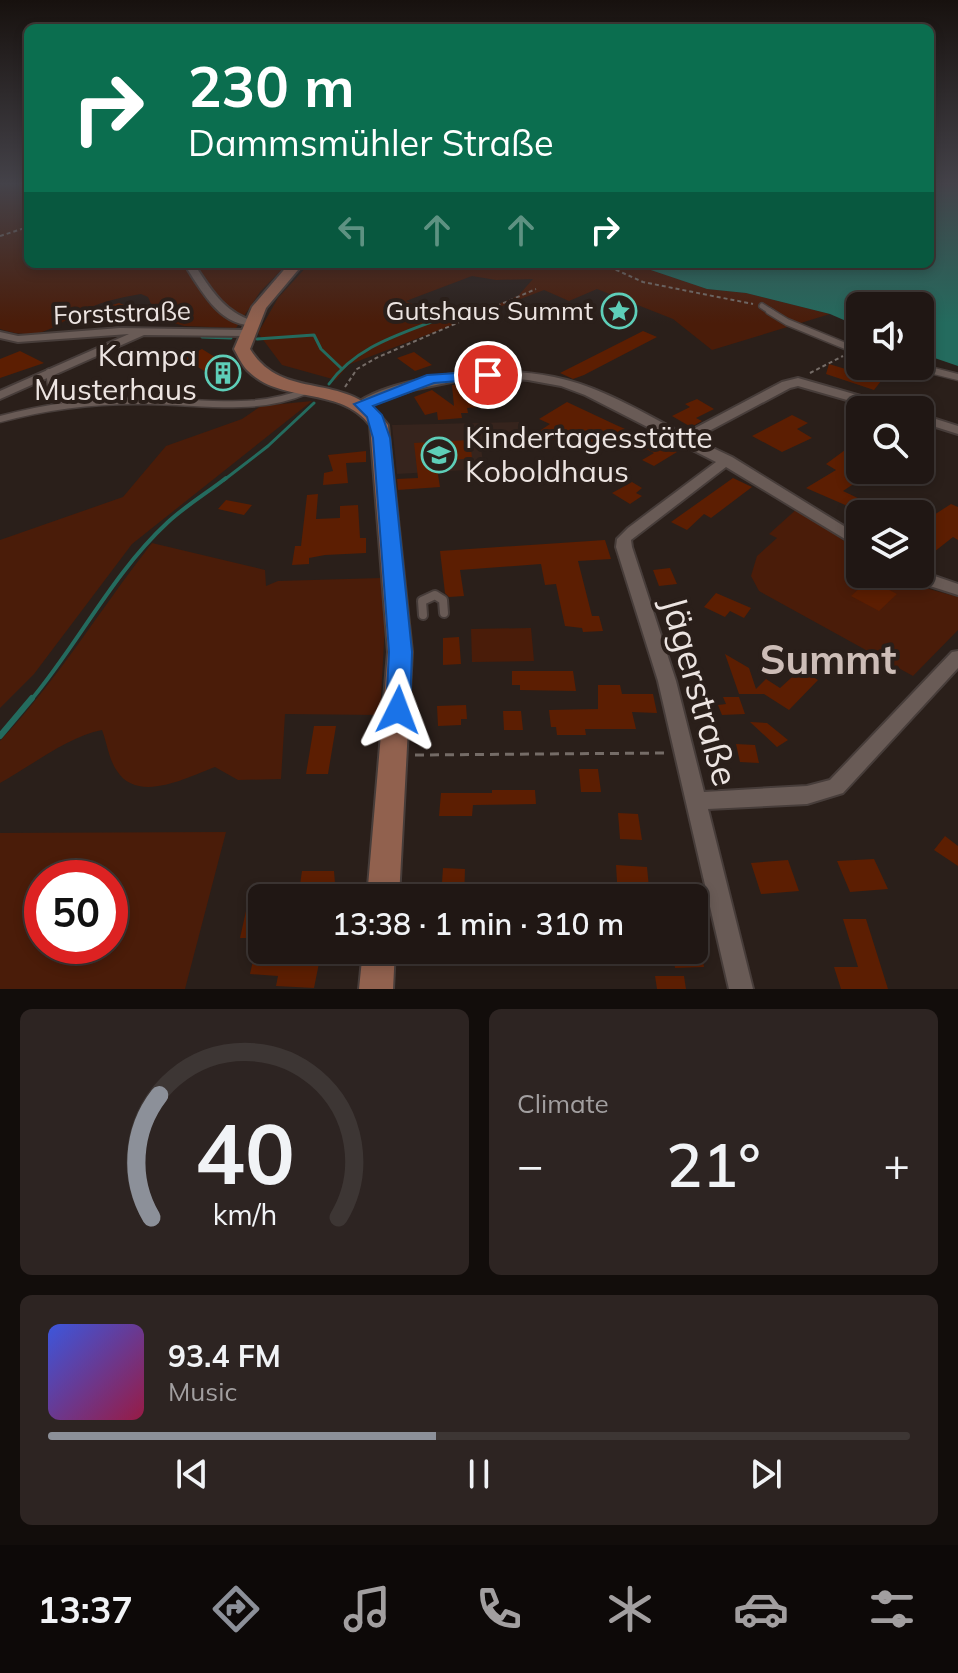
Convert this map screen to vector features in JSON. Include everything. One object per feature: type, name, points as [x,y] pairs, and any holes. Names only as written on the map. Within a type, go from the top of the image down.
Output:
[{"type":"main road","points":[[292,268],[273,287],[248,328],[242,349],[255,369],[269,378],[308,390],[353,396],[374,415],[381,438],[400,652],[384,884]]},
{"type":"main road","points":[[376,989],[378,964]]},
{"type":"street","points":[[192,268],[225,313],[248,328]]},
{"type":"street","name":"Forststraße","points":[[0,335],[18,339],[100,332],[248,328]]},
{"type":"street","points":[[0,395],[142,332]]},
{"type":"street","points":[[353,396],[432,378],[537,377],[576,387],[727,460],[790,495],[846,533]]},
{"type":"street","points":[[685,439],[798,382],[846,396]]},
{"type":"street","points":[[934,422],[958,430]]},
{"type":"street","name":"Jägerstraße","points":[[727,460],[624,539],[627,560],[667,681],[699,801],[741,989]]},
{"type":"street","points":[[934,582],[958,590]]},
{"type":"street","points":[[699,801],[807,795],[836,787],[958,657]]},
{"type":"lane","points":[[762,306],[787,322],[846,346]]},
{"type":"lane","points":[[934,371],[958,377]]},
{"type":"lane","points":[[49,372],[52,392],[67,403]]},
{"type":"lane","points":[[0,419],[67,403],[167,401],[242,406],[287,398],[308,390]]},
{"type":"lane","points":[[423,615],[422,601],[428,595],[440,597],[444,613]]},
{"type":"path","points":[[612,268],[643,282],[762,306]]},
{"type":"path","points":[[353,396],[361,366],[536,289]]},
{"type":"path","points":[[798,382],[846,357]]},
{"type":"path","points":[[409,755],[686,753]]},
{"type":"shaded area","points":[[0,231],[24,231],[24,268],[283,268],[260,292],[236,328],[184,326],[157,318],[148,297],[141,294],[87,309],[46,331],[27,334],[0,329]]},
{"type":"shaded area","points":[[305,268],[645,268],[707,289],[746,293],[830,314],[712,350],[673,319],[597,289],[569,301],[544,290],[348,365],[336,380],[282,365],[258,333],[278,298]],"holes":[[[472,276],[496,280],[533,279],[518,296],[453,323],[406,301]]]},
{"type":"shaded area","points":[[312,401],[132,544],[34,674],[0,708],[0,540],[123,497],[166,446],[242,419],[261,406]]},
{"type":"shaded area","name":"Kindertagesstätte Koboldhaus","points":[[519,422],[518,439],[480,441],[484,469],[397,474],[392,425]]},
{"type":"shaded area","points":[[799,507],[846,542],[846,588],[925,588],[958,597],[958,630],[913,676],[759,591],[751,576],[757,556],[777,538],[769,534]]},
{"type":"shaded area","points":[[152,543],[265,570],[266,586],[278,581],[382,578],[385,624],[380,715],[285,714],[281,779],[238,780],[215,767],[164,785],[137,786],[126,781],[117,771],[102,730],[63,745],[0,783],[0,741],[60,669]]},
{"type":"shaded area","points":[[531,628],[534,661],[472,662],[471,629]]},
{"type":"shaded area","points":[[226,832],[185,989],[0,989],[0,833]]},
{"type":"water","points":[[934,231],[958,231],[958,366],[934,358],[934,292],[846,292],[846,321],[746,293],[707,289],[645,268],[934,268]]},
{"type":"building","points":[[119,303],[134,309],[100,324],[82,314]]},
{"type":"building","points":[[643,331],[657,337],[584,375],[573,379],[560,373]]},
{"type":"building","points":[[202,349],[236,372],[219,380],[183,358]]},
{"type":"building","points":[[20,351],[44,363],[0,378],[0,359]]},
{"type":"building","points":[[414,352],[432,365],[415,371],[397,358]]},
{"type":"building","points":[[829,364],[846,369],[846,380],[882,380],[874,390],[826,374]]},
{"type":"building","points":[[452,385],[483,385],[489,406],[467,408],[468,413],[461,413],[462,418],[438,420],[437,412],[425,415],[414,397],[432,390],[454,406]]},
{"type":"building","points":[[697,399],[714,409],[696,418],[702,421],[691,427],[672,416],[690,407],[685,404]]},
{"type":"building","points":[[567,402],[632,432],[601,451],[568,433],[556,441],[538,432],[550,424],[539,419]]},
{"type":"building","points":[[792,415],[808,423],[797,429],[812,438],[782,452],[752,436]]},
{"type":"building","points":[[641,436],[677,452],[654,466],[642,460],[654,453],[637,444]]},
{"type":"building","points":[[470,440],[472,458],[436,462],[440,487],[398,490],[397,479],[418,478],[414,443]]},
{"type":"building","points":[[846,449],[846,484],[854,484],[843,491],[862,500],[846,500],[846,505],[806,488],[836,470],[826,464]]},
{"type":"building","points":[[366,451],[366,462],[346,463],[348,483],[323,485],[324,473],[333,471],[328,455]]},
{"type":"building","points":[[733,478],[752,487],[711,518],[704,514],[687,530],[671,522]]},
{"type":"building","points":[[632,482],[642,488],[636,493],[642,496],[630,504],[612,493]]},
{"type":"building","points":[[318,494],[316,519],[340,518],[340,506],[358,505],[360,538],[366,538],[366,553],[325,555],[309,558],[309,564],[292,565],[295,546],[301,546],[307,495]]},
{"type":"building","points":[[226,500],[252,505],[244,515],[218,509]]},
{"type":"building","points":[[951,504],[958,507],[958,540],[953,537],[934,552],[934,515]]},
{"type":"building","points":[[605,540],[611,559],[578,561],[592,616],[599,616],[603,631],[583,632],[582,628],[565,626],[556,584],[545,585],[541,564],[460,570],[464,596],[449,597],[445,593],[440,551]]},
{"type":"building","points":[[670,568],[677,584],[659,586],[653,570]]},
{"type":"building","points":[[860,588],[886,588],[897,594],[879,611],[851,596]]},
{"type":"building","points":[[716,593],[751,608],[744,618],[730,611],[725,617],[704,607]]},
{"type":"building","points":[[459,637],[461,664],[443,665],[443,638]]},
{"type":"building","points":[[725,654],[749,668],[756,689],[766,679],[780,688],[801,669],[818,680],[789,710],[764,694],[739,694]]},
{"type":"building","points":[[512,671],[573,671],[576,691],[520,690],[520,685],[512,685]]},
{"type":"building","points":[[598,685],[620,685],[622,694],[653,694],[657,713],[632,712],[636,729],[585,729],[586,735],[557,735],[556,727],[551,727],[549,710],[598,709]]},
{"type":"building","points":[[723,697],[739,697],[745,714],[722,715],[718,705],[726,704]]},
{"type":"building","points":[[466,705],[467,719],[461,719],[461,725],[438,726],[437,706]]},
{"type":"building","points":[[503,711],[521,711],[523,730],[504,730]]},
{"type":"building","points":[[750,722],[767,723],[788,740],[777,747]]},
{"type":"building","points":[[314,726],[336,726],[328,774],[306,774]]},
{"type":"building","points":[[736,744],[755,745],[759,763],[740,762]]},
{"type":"building","points":[[579,769],[598,769],[601,792],[581,792]]},
{"type":"building","points":[[492,790],[535,790],[536,804],[473,805],[472,816],[439,816],[441,793],[492,793]]},
{"type":"building","points":[[618,813],[638,814],[642,840],[620,839]]},
{"type":"building","points":[[945,836],[958,846],[958,866],[934,850]]},
{"type":"building","points":[[874,859],[888,889],[850,892],[837,861]]},
{"type":"building","points":[[788,860],[799,891],[761,894],[751,863]]},
{"type":"building","points":[[616,865],[647,867],[649,884],[617,884]]},
{"type":"building","points":[[443,868],[465,869],[464,884],[442,884]]},
{"type":"building","points":[[302,871],[334,871],[335,884],[300,884]]},
{"type":"building","points":[[248,902],[248,938],[240,938]]},
{"type":"building","points":[[843,919],[866,919],[888,989],[841,989],[834,967],[858,967]]},
{"type":"building","points":[[252,964],[319,964],[314,988],[276,986],[278,976],[250,974]]},
{"type":"building","points":[[674,964],[703,964],[704,967],[675,968]]},
{"type":"building","points":[[655,976],[684,976],[686,989],[657,989]]},
{"type":"waterway","points":[[329,384],[353,359],[367,350],[444,317]]},
{"type":"waterway","points":[[257,339],[314,335],[321,349],[341,368]]},
{"type":"waterway","points":[[202,337],[231,338]]},
{"type":"waterway","points":[[224,480],[268,446],[314,403]]},
{"type":"waterway","points":[[31,700],[148,543],[174,517],[226,478]]},
{"type":"waterway","points":[[0,736],[32,698]]},
{"type":"place","name":"Gutshaus Summt","points":[[619,311]]},
{"type":"place","name":"Kampa Musterhaus","points":[[223,373]]},
{"type":"place","name":"Kindertagesstätte Koboldhaus","points":[[439,455]]},
{"type":"district","name":"Summt","points":[[828,660]]},
{"type":"route","points":[[398,710],[400,652],[381,438],[374,415],[362,404],[432,378],[488,375]]}]
